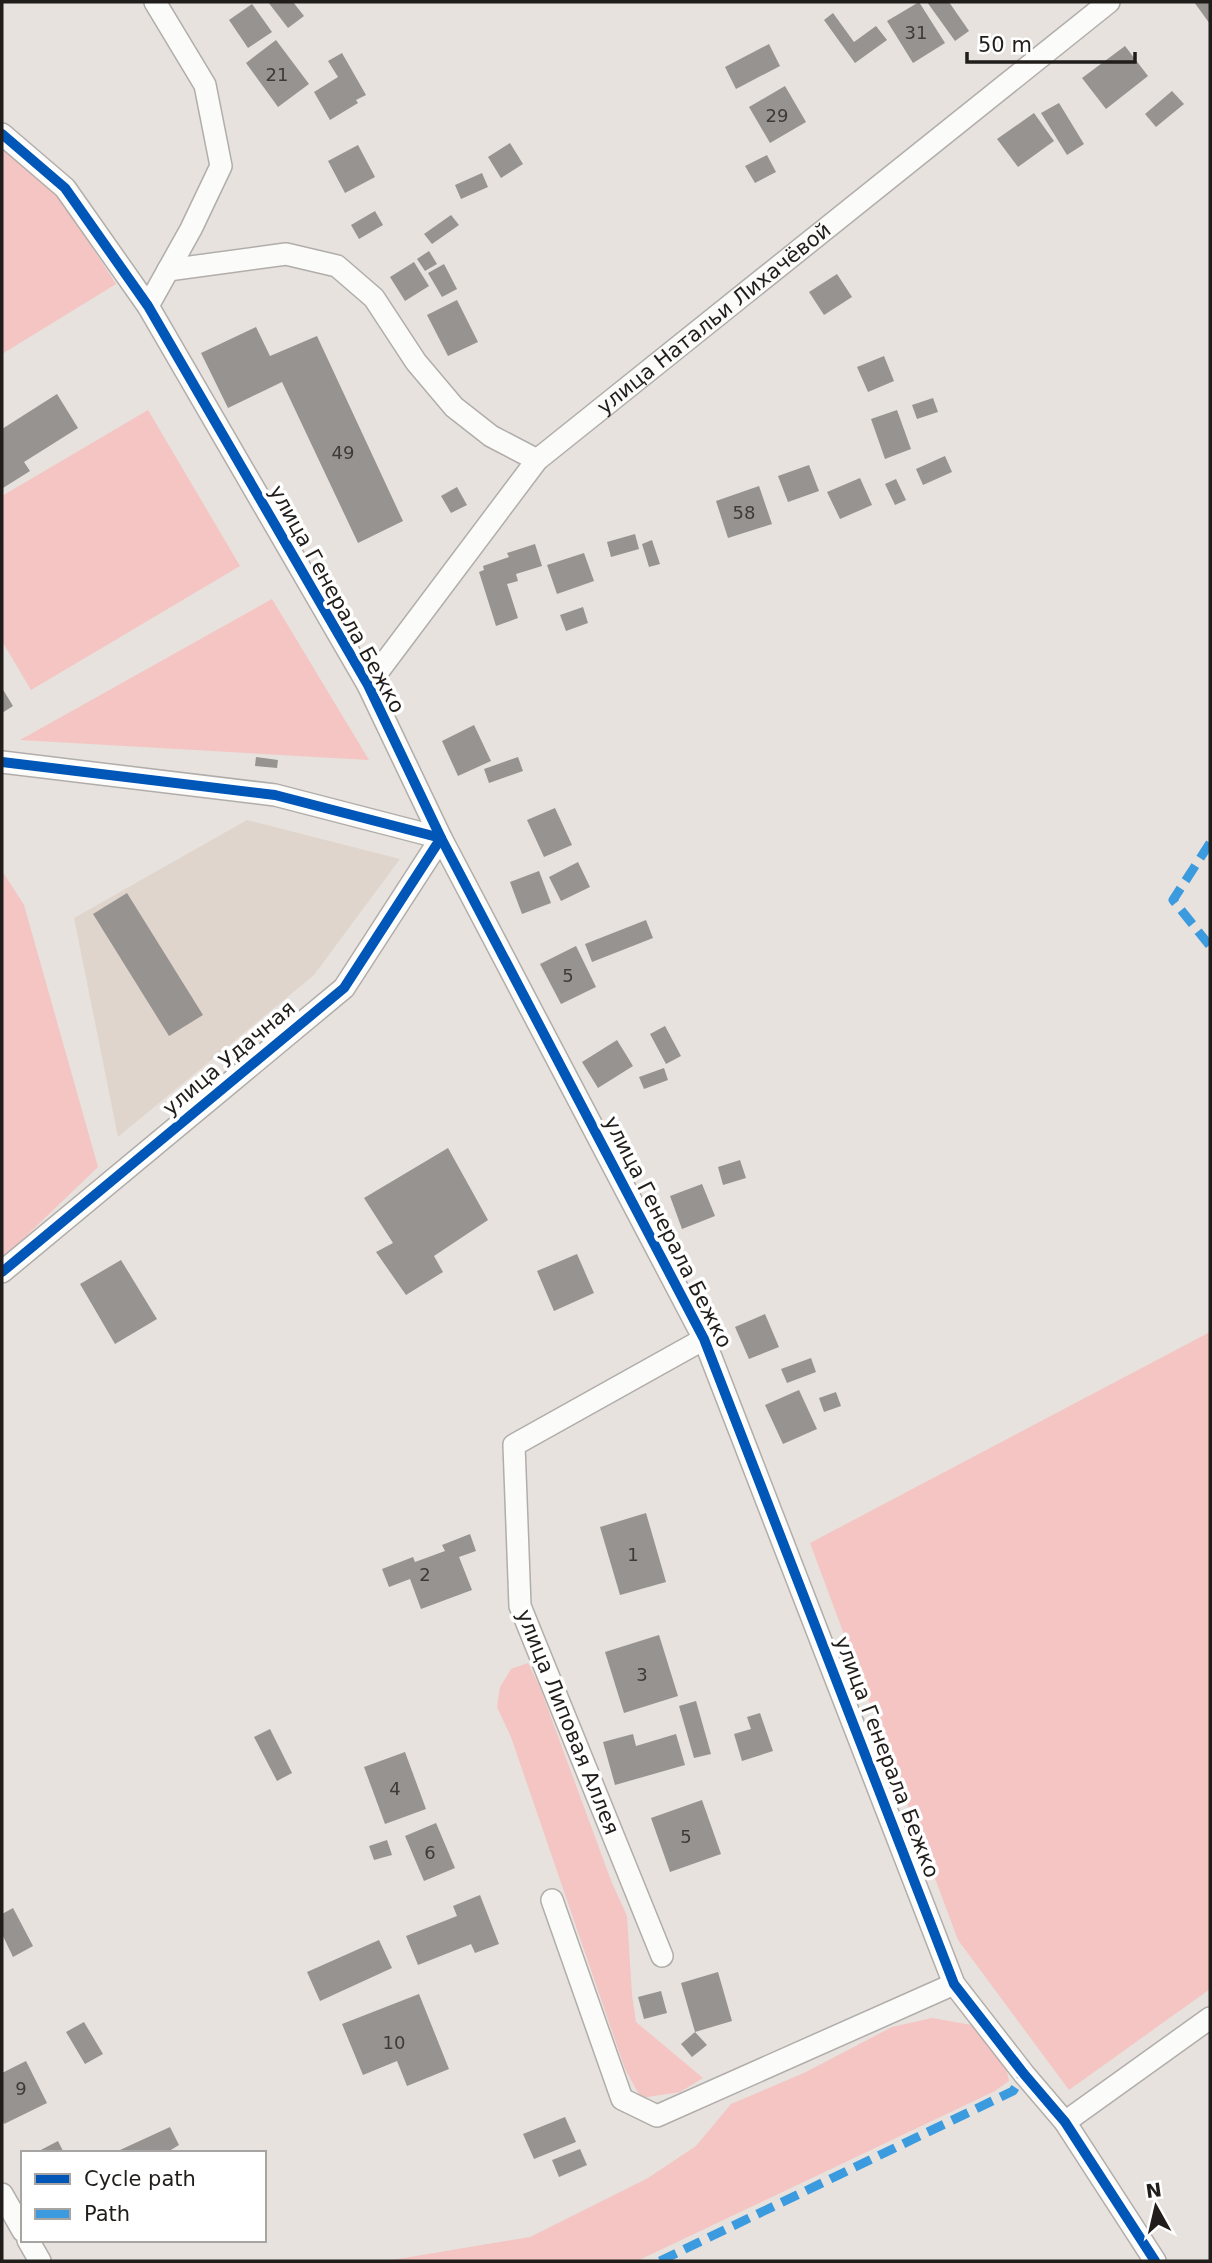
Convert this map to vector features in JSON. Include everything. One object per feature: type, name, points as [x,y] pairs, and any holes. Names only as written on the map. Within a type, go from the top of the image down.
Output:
[{"type":"street","points":[[148,306],[191,229],[221,166],[205,85],[155,2]]},
{"type":"street","name":"улица Натальи Лихачёвой","points":[[368,685],[537,460],[1109,2]]},
{"type":"street","name":"улица Генерала Бежко","points":[[2,134],[65,188],[148,306],[368,685],[440,838],[704,1339],[954,1983],[1065,2122],[1155,2261]]},
{"type":"street","points":[[168,270],[286,254],[337,266],[374,298],[416,362],[454,407],[491,436],[537,460]]},
{"type":"street","points":[[2,762],[275,795],[440,838]]},
{"type":"street","name":"улица Удачная","points":[[2,1272],[344,988],[440,838]]},
{"type":"street","name":"улица Липовая Аллея","points":[[662,1956],[520,1606],[514,1445],[704,1339]]},
{"type":"street","points":[[552,1900],[622,2099],[657,2116],[954,1983]]},
{"type":"street","points":[[1065,2122],[1210,2018]]},
{"type":"street","points":[[2,2194],[21,2227]]},
{"type":"street","points":[[29,2242],[40,2261]]},
{"type":"shaded area","points":[[2,146],[60,198],[116,284],[2,354]]},
{"type":"shaded area","points":[[148,410],[240,566],[31,690],[2,641],[2,496]]},
{"type":"shaded area","points":[[272,599],[369,760],[20,740]]},
{"type":"shaded area","points":[[247,820],[400,859],[314,975],[118,1137],[74,918]]},
{"type":"shaded area","points":[[2,871],[24,905],[98,1167],[2,1259]]},
{"type":"shaded area","points":[[1210,1332],[1210,1989],[1069,2090],[958,1940],[810,1543]]},
{"type":"shaded area","points":[[528,1663],[539,1685],[612,1883],[627,1916],[636,2022],[703,2078],[680,2092],[641,2098],[625,2069],[511,1737],[497,1707],[500,1687],[511,1669]]},
{"type":"shaded area","points":[[932,2018],[972,2025],[1005,2063],[1009,2081],[995,2091],[637,2261],[386,2261],[530,2237],[648,2178],[696,2146],[731,2104],[804,2073],[892,2027]]},
{"type":"building","points":[[268,2],[293,2],[304,16],[288,28]]},
{"type":"building","points":[[919,2],[945,43],[913,63],[887,21]]},
{"type":"building","points":[[927,2],[949,2],[969,31],[955,41]]},
{"type":"building","points":[[1194,2],[1210,2],[1210,24]]},
{"type":"building","points":[[252,4],[272,32],[248,48],[229,20]]},
{"type":"building","points":[[833,13],[854,42],[876,26],[887,40],[855,63],[824,20]]},
{"type":"building","points":[[276,40],[309,84],[278,107],[246,63]]},
{"type":"building","points":[[769,44],[780,66],[736,89],[725,67]]},
{"type":"building","points":[[1125,46],[1148,76],[1106,109],[1082,78]]},
{"type":"building","points":[[342,53],[366,95],[330,120],[314,92],[338,77],[328,61]]},
{"type":"building","points":[[785,86],[806,122],[770,143],[749,107]]},
{"type":"building","points":[[1172,91],[1184,104],[1156,127],[1145,114]]},
{"type":"building","points":[[1059,103],[1084,144],[1067,155],[1041,113]]},
{"type":"building","points":[[1034,113],[1054,141],[1018,167],[997,139]]},
{"type":"building","points":[[510,143],[523,164],[501,178],[488,157]]},
{"type":"building","points":[[358,145],[375,177],[345,193],[328,161]]},
{"type":"building","points":[[767,155],[776,172],[755,183],[745,166]]},
{"type":"building","points":[[482,173],[488,187],[461,199],[455,185]]},
{"type":"building","points":[[375,211],[383,225],[359,239],[351,225]]},
{"type":"building","points":[[451,215],[459,225],[432,244],[424,234]]},
{"type":"building","points":[[429,251],[437,264],[425,271],[417,259]]},
{"type":"building","points":[[414,262],[429,286],[405,301],[390,277]]},
{"type":"building","points":[[444,264],[457,289],[442,297],[428,273]]},
{"type":"building","points":[[837,274],[852,297],[824,315],[809,292]]},
{"type":"building","points":[[457,300],[478,342],[448,356],[427,315]]},
{"type":"building","points":[[256,327],[270,356],[317,336],[403,521],[358,543],[282,382],[228,408],[201,353]]},
{"type":"building","points":[[884,356],[894,381],[868,392],[857,367]]},
{"type":"building","points":[[57,394],[78,428],[24,462],[30,471],[3,488],[2,429]]},
{"type":"building","points":[[933,398],[938,412],[917,419],[912,405]]},
{"type":"building","points":[[897,410],[911,449],[885,459],[871,419]]},
{"type":"building","points":[[945,456],[952,472],[923,485],[916,469]]},
{"type":"building","points":[[809,465],[819,491],[788,502],[778,476]]},
{"type":"building","points":[[860,478],[872,505],[840,519],[827,492]]},
{"type":"building","points":[[896,479],[906,500],[895,505],[885,484]]},
{"type":"building","points":[[759,486],[772,524],[728,538],[716,501]]},
{"type":"building","points":[[457,487],[467,505],[451,513],[441,496]]},
{"type":"building","points":[[635,534],[639,549],[611,557],[607,542]]},
{"type":"building","points":[[652,540],[660,564],[649,567],[642,544]]},
{"type":"building","points":[[535,544],[542,566],[516,574],[518,581],[507,584],[518,618],[496,626],[479,572],[484,570],[483,566],[509,557],[507,553]]},
{"type":"building","points":[[584,553],[594,581],[557,594],[547,565]]},
{"type":"building","points":[[583,607],[588,623],[566,631],[560,615]]},
{"type":"building","points":[[2,688],[13,706],[2,713]]},
{"type":"building","points":[[474,725],[491,761],[458,776],[442,741]]},
{"type":"building","points":[[256,757],[278,760],[277,768],[255,766]]},
{"type":"building","points":[[518,757],[523,771],[489,783],[484,769]]},
{"type":"building","points":[[555,808],[572,845],[544,857],[527,820]]},
{"type":"building","points":[[578,862],[590,887],[561,901],[549,877]]},
{"type":"building","points":[[539,871],[551,903],[522,914],[510,882]]},
{"type":"building","points":[[127,893],[203,1015],[169,1036],[93,914]]},
{"type":"building","points":[[646,920],[653,938],[592,962],[585,944]]},
{"type":"building","points":[[576,946],[596,987],[561,1004],[540,964]]},
{"type":"building","points":[[665,1026],[681,1056],[666,1064],[650,1034]]},
{"type":"building","points":[[617,1040],[633,1066],[598,1088],[582,1062]]},
{"type":"building","points":[[664,1068],[668,1080],[644,1089],[639,1077]]},
{"type":"building","points":[[448,1148],[488,1220],[434,1256],[443,1272],[406,1295],[376,1252],[393,1243],[364,1198]]},
{"type":"building","points":[[740,1160],[746,1178],[723,1185],[718,1167]]},
{"type":"building","points":[[702,1184],[715,1216],[682,1229],[670,1196]]},
{"type":"building","points":[[577,1254],[594,1293],[554,1311],[537,1271]]},
{"type":"building","points":[[121,1260],[157,1319],[115,1344],[80,1284]]},
{"type":"building","points":[[765,1314],[779,1347],[749,1359],[735,1327]]},
{"type":"building","points":[[811,1358],[816,1372],[787,1383],[781,1369]]},
{"type":"building","points":[[799,1390],[817,1429],[783,1444],[765,1405]]},
{"type":"building","points":[[836,1392],[841,1406],[824,1412],[819,1398]]},
{"type":"building","points":[[646,1513],[666,1582],[620,1595],[600,1527]]},
{"type":"building","points":[[470,1534],[476,1551],[459,1557],[472,1590],[421,1609],[410,1579],[389,1587],[382,1569],[413,1557],[415,1562],[445,1551],[442,1545]]},
{"type":"building","points":[[659,1635],[678,1696],[624,1713],[605,1652]]},
{"type":"building","points":[[696,1701],[711,1754],[694,1758],[679,1706]]},
{"type":"building","points":[[760,1713],[773,1751],[742,1761],[734,1734],[751,1729],[747,1717]]},
{"type":"building","points":[[270,1729],[292,1773],[277,1781],[254,1737]]},
{"type":"building","points":[[633,1734],[636,1746],[676,1734],[685,1765],[615,1785],[603,1742]]},
{"type":"building","points":[[405,1752],[426,1809],[385,1824],[364,1767]]},
{"type":"building","points":[[702,1800],[721,1854],[670,1872],[651,1818]]},
{"type":"building","points":[[436,1823],[455,1868],[424,1881],[405,1836]]},
{"type":"building","points":[[387,1840],[392,1855],[374,1860],[369,1846]]},
{"type":"building","points":[[480,1895],[499,1944],[475,1953],[471,1944],[418,1965],[406,1936],[457,1916],[453,1906]]},
{"type":"building","points":[[13,1908],[33,1946],[13,1957],[2,1934],[2,1914]]},
{"type":"building","points":[[379,1940],[392,1968],[320,2001],[307,1972]]},
{"type":"building","points":[[718,1972],[732,2021],[695,2032],[681,1983]]},
{"type":"building","points":[[661,1991],[667,2013],[644,2019],[638,1997]]},
{"type":"building","points":[[419,1994],[449,2069],[407,2086],[397,2061],[363,2075],[342,2024]]},
{"type":"building","points":[[84,2022],[103,2054],[85,2064],[66,2032]]},
{"type":"building","points":[[695,2032],[707,2045],[692,2057],[681,2044]]},
{"type":"building","points":[[26,2061],[47,2103],[4,2124],[2,2073]]},
{"type":"building","points":[[565,2117],[576,2142],[534,2159],[523,2134]]},
{"type":"building","points":[[170,2127],[179,2145],[169,2151],[120,2150]]},
{"type":"building","points":[[58,2141],[63,2151],[39,2151]]},
{"type":"building","points":[[580,2149],[587,2165],[559,2177],[552,2160]]},
{"type":"marked path","points":[[1210,843],[1173,900],[1210,946]]},
{"type":"marked path","points":[[660,2261],[1013,2091],[1024,2074]]},
{"type":"cycle path","points":[[2,134],[65,188],[148,306],[368,685],[441,838],[704,1339],[954,1984],[1065,2122],[1155,2261]]},
{"type":"cycle path","points":[[2,762],[275,795],[441,838],[344,988],[2,1272]]}]
